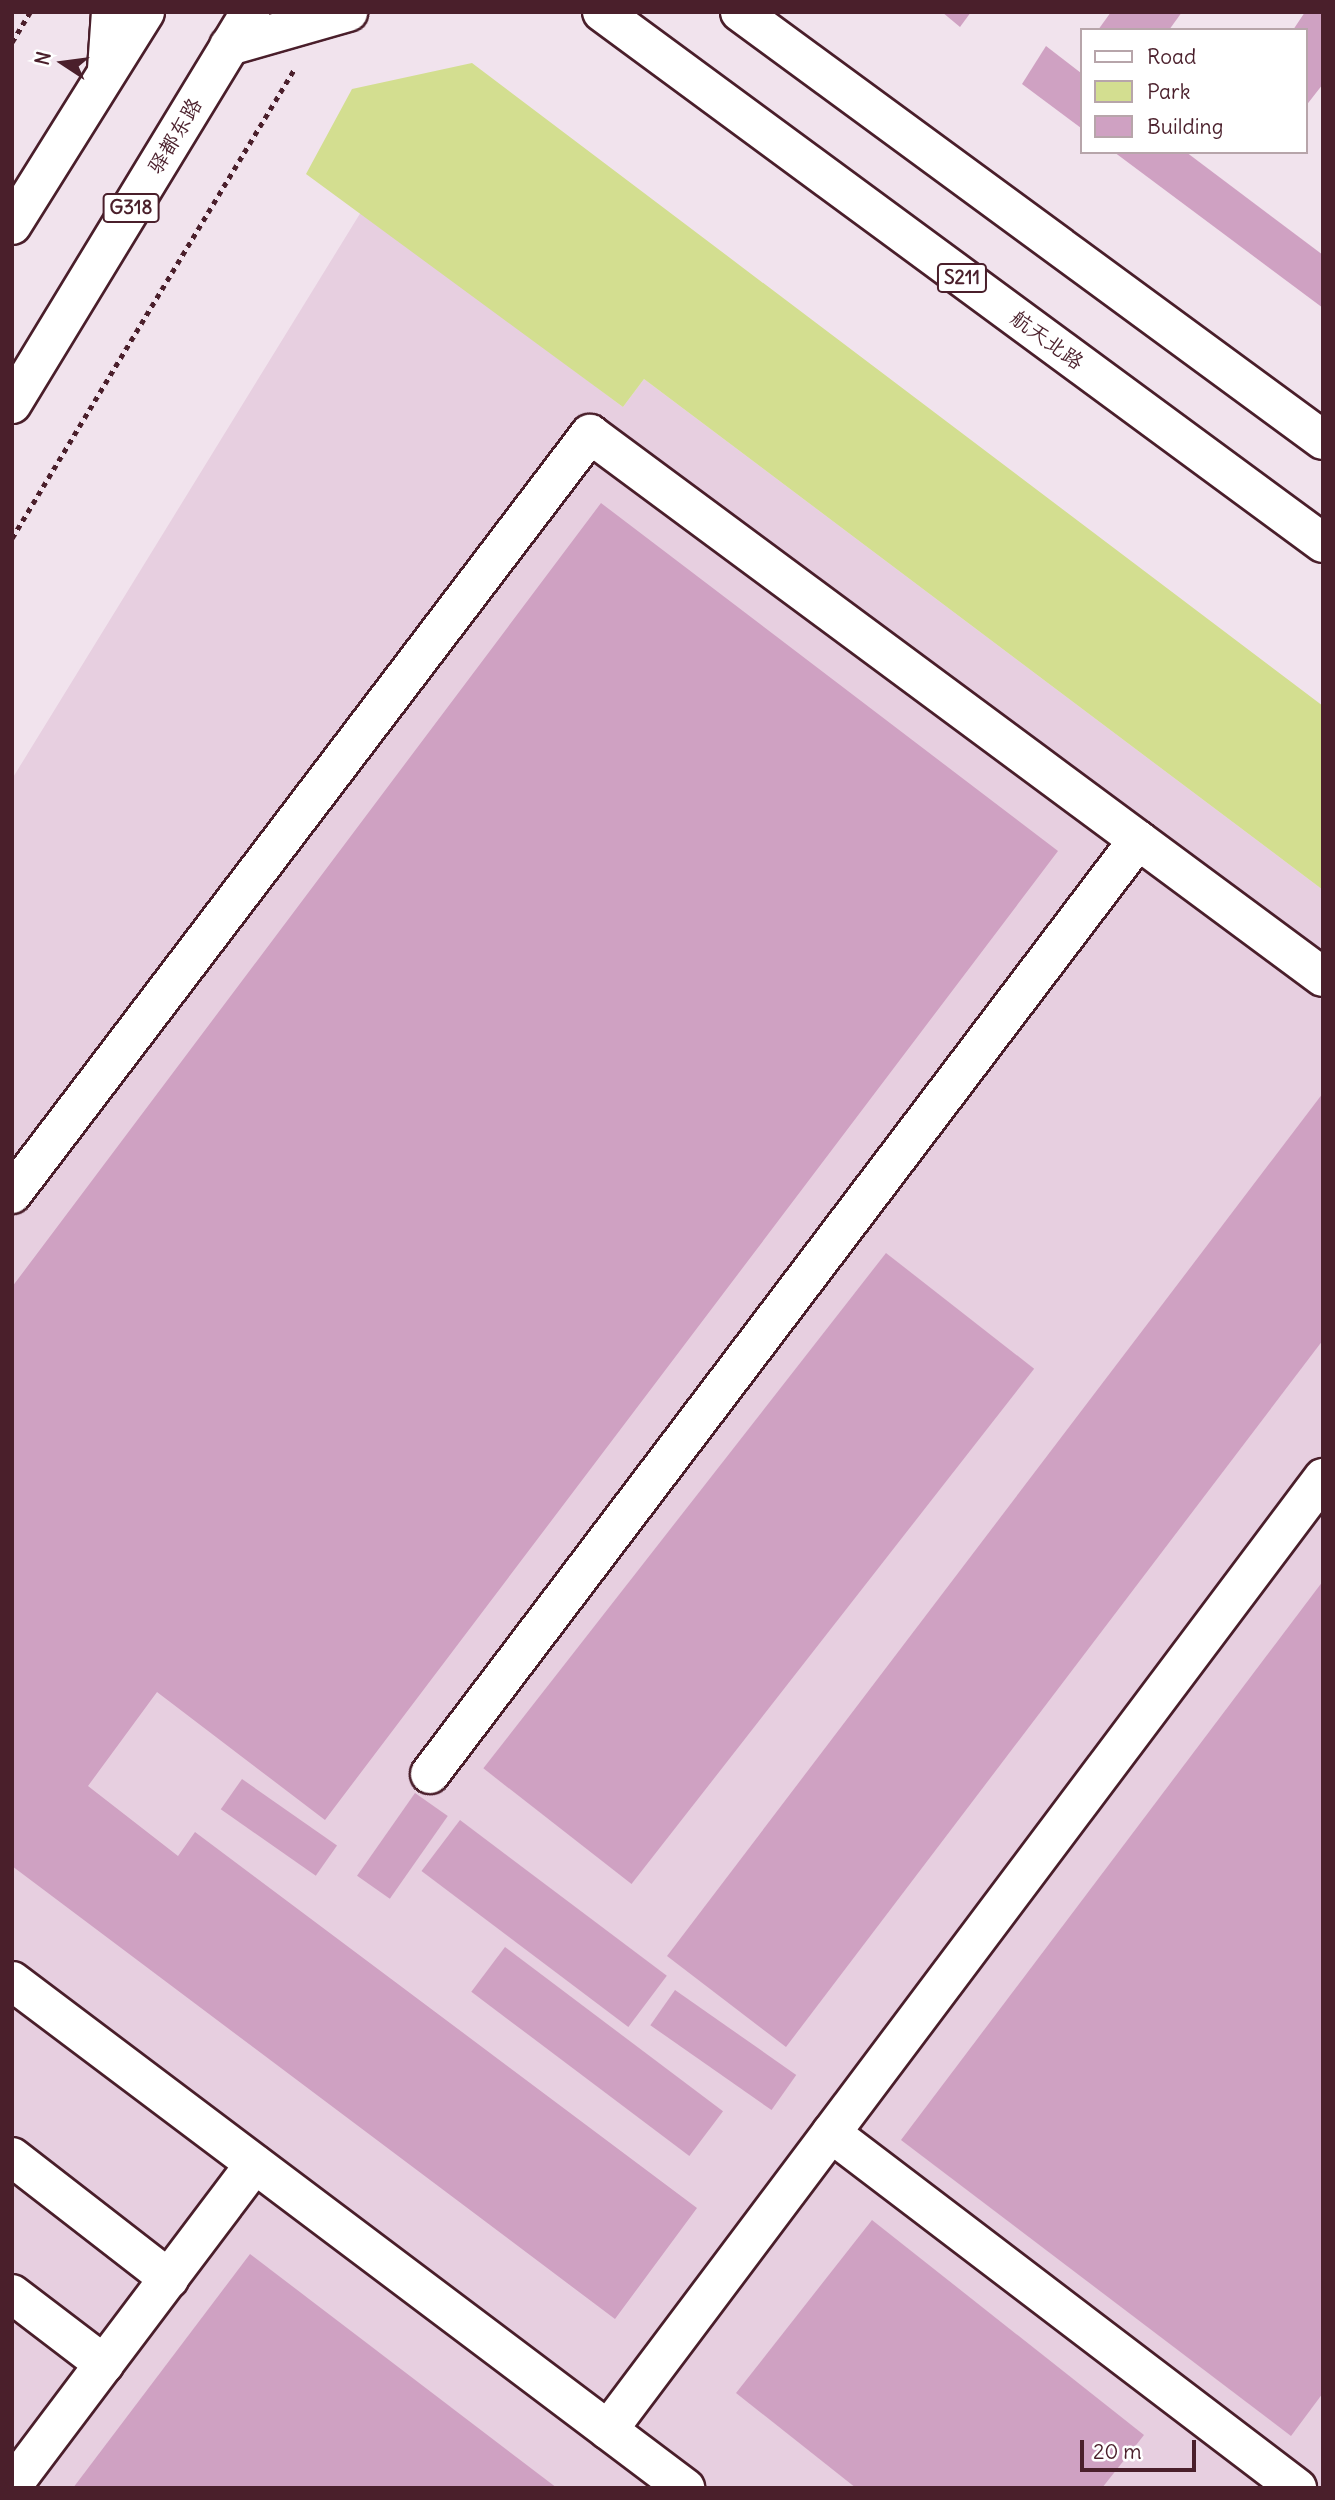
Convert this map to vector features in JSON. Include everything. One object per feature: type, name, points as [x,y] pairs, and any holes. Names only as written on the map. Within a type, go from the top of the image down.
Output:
[{"type":"main road","points":[[107,69],[111,12]]},
{"type":"main road","points":[[12,225],[145,12]]},
{"type":"main road","name":"驿都东路","points":[[12,404],[250,12]]},
{"type":"main road","name":"航天北路","points":[[602,12],[1323,543]]},
{"type":"main road","points":[[740,12],[1323,440]]},
{"type":"main road","points":[[229,46],[336,15]]},
{"type":"main road","points":[[12,1194],[590,434],[1323,977]]},
{"type":"main road","points":[[430,1774],[1138,840]]},
{"type":"main road","points":[[608,2430],[1323,1478]]},
{"type":"main road","points":[[14,1985],[685,2488]]},
{"type":"main road","points":[[831,2133],[1297,2488]]},
{"type":"main road","points":[[12,2157],[169,2279]]},
{"type":"main road","points":[[12,2486],[255,2164]]},
{"type":"main road","points":[[12,2294],[104,2364]]},
{"type":"path","points":[[12,42],[30,12]]},
{"type":"path","points":[[12,538],[336,15]]},
{"type":"shaded area","points":[[361,212],[623,407],[644,379],[1323,890],[1323,2488],[12,2488],[12,779]]},
{"type":"green space","points":[[472,63],[1323,706],[1323,890],[644,379],[623,407],[306,174],[352,89]]},
{"type":"building","points":[[942,12],[971,12],[960,27]]},
{"type":"building","points":[[1111,12],[1182,12],[1170,28],[1099,28]]},
{"type":"building","points":[[1305,12],[1323,12],[1323,84],[1307,104],[1307,28],[1294,28]]},
{"type":"building","points":[[1046,46],[1080,72],[1080,127],[1022,84]]},
{"type":"building","points":[[1117,154],[1189,154],[1323,255],[1323,308]]},
{"type":"building","points":[[601,503],[1058,851],[325,1820],[157,1692],[88,1786],[178,1856],[195,1832],[697,2208],[615,2319],[12,1866],[12,1287]]},
{"type":"building","points":[[1323,1093],[1323,1340],[786,2047],[667,1956]]},
{"type":"building","points":[[886,1253],[1034,1369],[632,1884],[483,1768]]},
{"type":"building","points":[[1323,1581],[1323,2393],[1291,2436],[901,2140]]},
{"type":"building","points":[[242,1779],[337,1846],[316,1876],[221,1809]]},
{"type":"building","points":[[415,1793],[448,1816],[390,1899],[357,1876]]},
{"type":"building","points":[[460,1820],[667,1976],[628,2027],[421,1871]]},
{"type":"building","points":[[505,1947],[723,2111],[689,2156],[471,1992]]},
{"type":"building","points":[[675,1990],[796,2075],[772,2110],[650,2025]]},
{"type":"building","points":[[872,2220],[1144,2435],[1102,2488],[856,2488],[736,2393]]},
{"type":"building","points":[[250,2254],[557,2488],[73,2488]]}]
